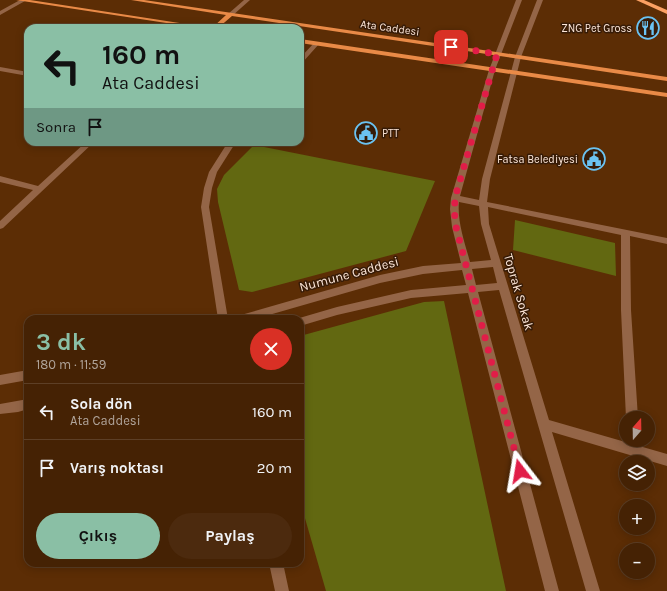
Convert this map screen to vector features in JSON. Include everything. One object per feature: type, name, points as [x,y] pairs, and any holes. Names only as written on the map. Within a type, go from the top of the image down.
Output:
[{"type":"highway","points":[[638,0],[667,12]]},
{"type":"main road","points":[[18,0],[183,24]]},
{"type":"main road","name":"Ata Caddesi","points":[[134,0],[230,14],[272,24]]},
{"type":"main road","points":[[219,24],[230,14]]},
{"type":"main road","name":"Ata Caddesi","points":[[304,32],[492,70],[667,95]]},
{"type":"main road","name":"Ata Caddesi","points":[[304,40],[322,36],[497,54],[667,79]]},
{"type":"street","points":[[0,12],[23,0]]},
{"type":"street","points":[[230,14],[247,0]]},
{"type":"street","points":[[519,0],[492,70],[455,198],[454,209],[456,227],[552,591]]},
{"type":"street","name":"Toprak Sokak","points":[[540,0],[518,57],[486,179],[483,203],[485,224],[496,263],[593,591]]},
{"type":"street","points":[[304,57],[322,36]]},
{"type":"street","points":[[0,69],[24,73]]},
{"type":"street","points":[[0,226],[86,146]]},
{"type":"street","points":[[222,315],[205,207],[206,189],[211,173],[229,146]]},
{"type":"street","points":[[0,179],[38,190]]},
{"type":"street","points":[[455,198],[667,241]]},
{"type":"street","points":[[625,232],[626,310],[632,411]]},
{"type":"street","name":"Numune Caddesi","points":[[255,315],[380,279],[423,270],[496,263]]},
{"type":"street","points":[[304,321],[337,311],[411,294],[503,286]]},
{"type":"street","points":[[0,380],[24,376]]},
{"type":"street","points":[[0,409],[24,405]]},
{"type":"street","points":[[544,424],[619,442]]},
{"type":"street","points":[[638,447],[667,460]]},
{"type":"street","points":[[277,567],[282,591]]},
{"type":"green space","points":[[253,146],[259,146],[435,181],[406,251],[252,292],[239,290],[218,202],[217,189],[224,175]]},
{"type":"green space","points":[[515,220],[615,243],[616,276],[513,250]]},
{"type":"green space","points":[[444,301],[506,591],[326,591],[304,515],[304,335],[424,302]]},
{"type":"place","name":"ZNG Pet Gross","points":[[648,28]]},
{"type":"place","name":"PTT","points":[[366,133]]},
{"type":"place","name":"Fatsa Belediyesi","points":[[594,159]]},
{"type":"route","points":[[451,47],[497,54],[456,194],[454,209],[456,227],[520,471]]}]
